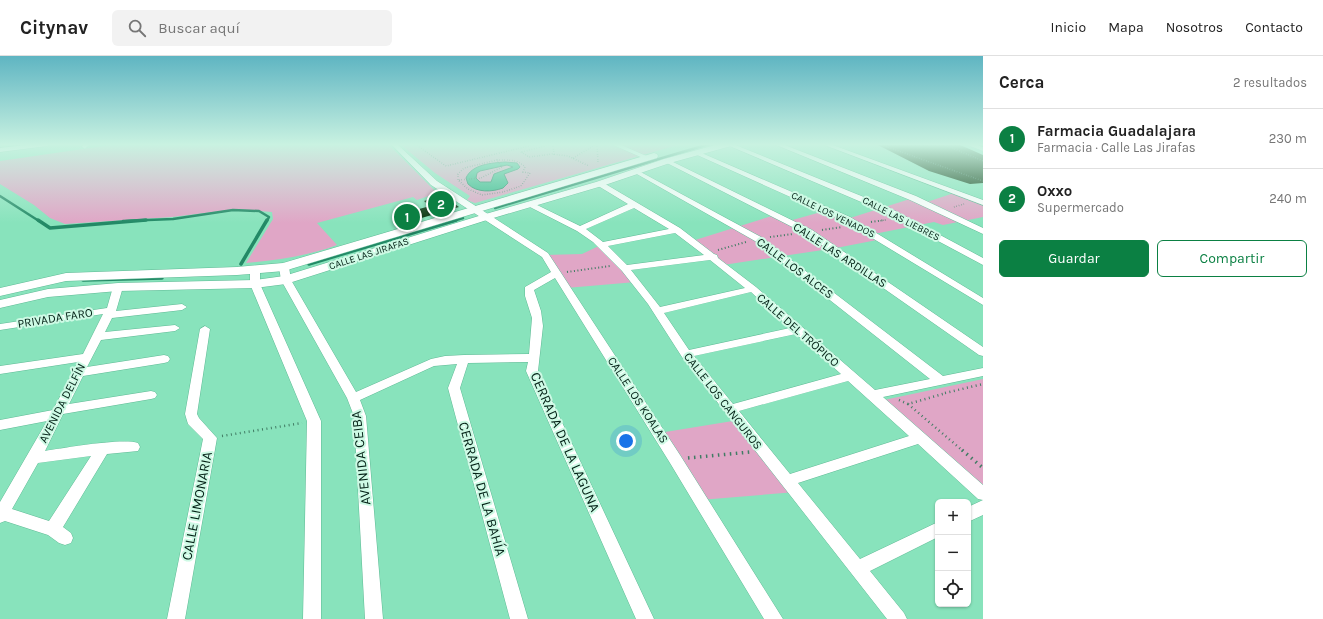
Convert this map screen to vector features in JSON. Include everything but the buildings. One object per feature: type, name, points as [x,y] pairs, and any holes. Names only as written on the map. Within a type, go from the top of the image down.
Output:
[{"type":"main road","name":"CALLE LAS JIRAFAS","points":[[0,304],[48,293],[118,287],[255,284],[474,209],[605,170]]},
{"type":"main road","name":"CALLE LAS JIRAFAS","points":[[0,292],[66,277],[255,270],[285,273],[486,217],[641,170]]},
{"type":"street","name":"CALLE LOS KOALAS","points":[[421,170],[434,183],[545,255],[675,459],[774,619]]},
{"type":"street","name":"CALLE LAS ARDILLAS","points":[[686,170],[809,232],[983,352]]},
{"type":"street","name":"CALLE LOS VENADOS","points":[[743,170],[847,219],[983,302]]},
{"type":"street","name":"CALLE LAS LIEBRES","points":[[792,170],[883,208],[983,262]]},
{"type":"street","points":[[843,170],[913,198],[983,232]]},
{"type":"street","points":[[898,170],[983,203]]},
{"type":"street","name":"CALLE LOS ALCES","points":[[636,172],[758,239],[941,381]]},
{"type":"street","name":"CALLE DEL TRÓPICO","points":[[599,184],[677,230],[753,289],[851,376],[878,394],[921,438],[983,494]]},
{"type":"street","name":"CALLE LOS CANGUROS","points":[[530,204],[580,229],[601,245],[622,266],[657,311],[686,354],[898,619]]},
{"type":"street","points":[[580,229],[633,205]]},
{"type":"street","points":[[601,245],[677,230]]},
{"type":"street","points":[[622,266],[714,258]]},
{"type":"street","points":[[255,270],[255,284],[314,421],[312,619]]},
{"type":"street","name":"AVENIDA CEIBA","points":[[285,273],[353,398],[360,416],[374,619]]},
{"type":"street","name":"CERRADA DE LA LAGUNA","points":[[557,273],[530,287],[528,291],[536,311],[537,334],[532,371],[645,619]]},
{"type":"street","name":"AVENIDA DELFÍN","points":[[1,514],[6,495],[34,458],[110,312],[118,287]]},
{"type":"street","points":[[657,311],[753,289]]},
{"type":"street","name":"PRIVADA FARO","points":[[0,327],[110,312],[182,307]]},
{"type":"street","points":[[96,337],[175,328]]},
{"type":"street","name":"CALLE LIMONARIA","points":[[176,619],[210,438],[193,420],[191,414],[205,329]]},
{"type":"street","points":[[686,354],[798,330]]},
{"type":"street","points":[[0,370],[86,356]]},
{"type":"street","points":[[353,398],[431,363],[445,360],[464,359],[534,358]]},
{"type":"street","points":[[77,373],[164,359]]},
{"type":"street","name":"CERRADA DE LA BAHÍA","points":[[464,359],[454,388],[519,619]]},
{"type":"street","points":[[878,394],[983,372]]},
{"type":"street","points":[[731,410],[851,376]]},
{"type":"street","points":[[0,426],[58,412],[151,395]]},
{"type":"street","points":[[787,481],[921,438]]},
{"type":"street","points":[[34,458],[103,449],[133,447]]},
{"type":"street","points":[[1,514],[59,534],[103,449]]},
{"type":"street","points":[[971,513],[983,507]]},
{"type":"street","points":[[857,569],[935,530]]},
{"type":"path","points":[[462,170],[458,174],[458,180],[468,189],[482,195],[503,192],[521,186],[530,173],[523,172],[524,170]]},
{"type":"path","points":[[458,180],[478,179],[494,170]]},
{"type":"path","points":[[953,170],[983,181]]},
{"type":"path","points":[[557,273],[622,266]]},
{"type":"path","points":[[908,404],[946,393]]},
{"type":"path","points":[[878,394],[908,404],[983,468]]},
{"type":"path","points":[[210,438],[314,421]]},
{"type":"path","points":[[675,459],[763,451]]},
{"type":"shaded area","points":[[0,170],[414,170],[437,193],[417,200],[413,197],[317,223],[337,245],[292,257],[246,263],[273,219],[272,212],[237,209],[172,217],[65,224],[50,218],[34,205],[0,184]]},
{"type":"shaded area","points":[[432,170],[589,170],[475,203],[467,200],[470,196]]},
{"type":"shaded area","points":[[473,170],[483,170],[477,173],[476,178],[480,182],[491,182],[494,174],[504,170],[514,170],[504,174],[508,183],[503,188],[485,191],[476,189],[468,184],[466,178]]},
{"type":"shaded area","points":[[957,192],[983,203],[983,217],[943,225],[934,222],[874,234],[882,239],[836,248],[723,265],[692,241],[775,215],[789,221],[828,210],[847,219],[913,198],[924,203]]},
{"type":"shaded area","points":[[601,245],[636,282],[566,288],[545,255],[582,254]]},
{"type":"shaded area","points":[[983,379],[983,487],[884,400]]},
{"type":"shaded area","points":[[739,420],[796,492],[700,500],[659,433]]},
{"type":"waterway","points":[[495,208],[621,170]]},
{"type":"waterway","points":[[0,196],[39,221]]},
{"type":"waterway","points":[[144,220],[173,219],[233,210],[259,211],[269,217],[267,221]]},
{"type":"waterway","points":[[453,221],[463,218]]},
{"type":"waterway","points":[[38,220],[50,228],[144,220]]},
{"type":"waterway","points":[[123,221],[144,220]]},
{"type":"waterway","points":[[241,264],[267,220]]},
{"type":"waterway","points":[[309,264],[456,220]]},
{"type":"waterway","points":[[83,280],[162,278]]},
{"type":"place","name":"Oxxo","points":[[441,204]]},
{"type":"place","name":"Farmacia Guadalajara","points":[[407,217]]}]
